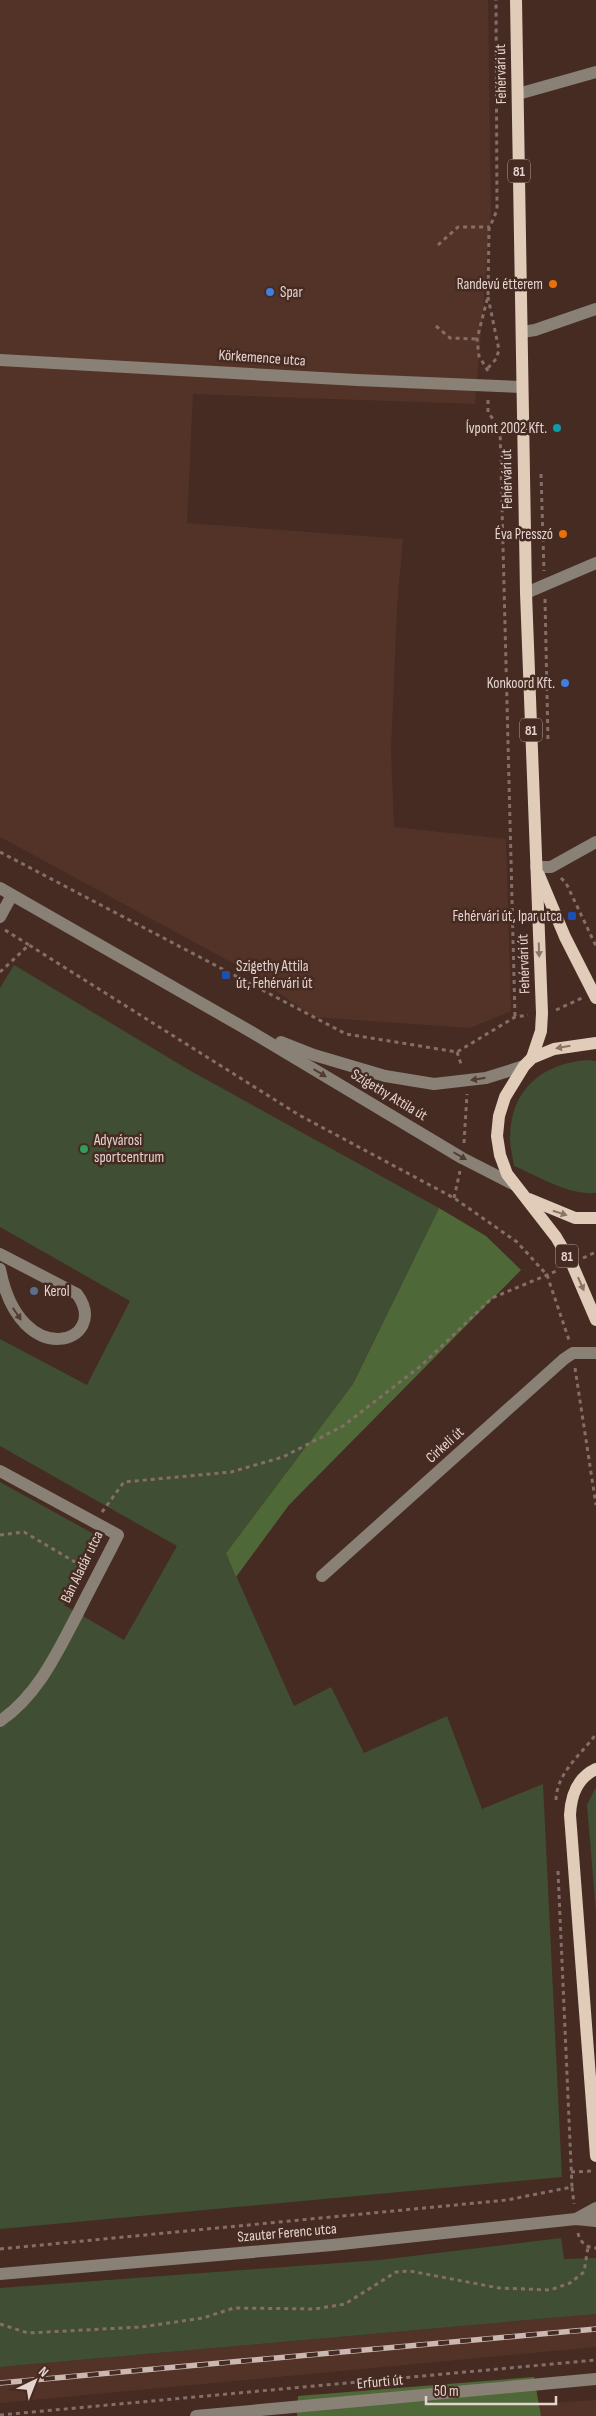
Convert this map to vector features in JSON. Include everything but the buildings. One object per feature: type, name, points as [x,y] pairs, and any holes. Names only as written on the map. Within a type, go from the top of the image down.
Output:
[{"type":"main road","name":"Fehérvári út","points":[[516,0],[526,592],[542,1013],[541,1031],[528,1062],[505,1097],[498,1126],[500,1155],[507,1174],[556,1237],[572,1264],[596,1320]]},
{"type":"main road","name":"Fehérvári út","points":[[536,867],[565,937],[596,998]]},
{"type":"main road","points":[[528,1062],[554,1049],[596,1043]]},
{"type":"main road","name":"Fehérvári út","points":[[527,1198],[575,1218],[596,1218]]},
{"type":"main road","points":[[596,1769],[582,1780],[575,1789],[571,1800],[570,1815],[596,2156]]},
{"type":"street","points":[[518,94],[596,72]]},
{"type":"street","points":[[522,332],[535,330],[596,309]]},
{"type":"street","name":"Körkemence utca","points":[[0,360],[357,380],[522,387]]},
{"type":"street","points":[[526,592],[596,563]]},
{"type":"street","points":[[536,867],[551,867],[596,842]]},
{"type":"street","name":"Szigethy Attila út","points":[[0,888],[248,1030],[462,1158],[515,1185]]},
{"type":"street","points":[[0,917],[12,895]]},
{"type":"street","name":"Szigethy Attila út","points":[[248,1030],[314,1055],[385,1076],[434,1084],[486,1078],[528,1062]]},
{"type":"street","points":[[0,1254],[77,1294],[84,1303],[85,1317],[78,1330],[71,1337],[58,1341],[43,1338],[29,1329],[17,1316],[9,1301],[0,1269]]},
{"type":"street","points":[[573,1352],[596,1353]]},
{"type":"street","name":"Cirkeli út","points":[[322,1576],[573,1352]]},
{"type":"street","name":"Bán Aladár utca","points":[[0,1470],[118,1535],[44,1674],[21,1704],[0,1721]]},
{"type":"street","name":"Szauter Ferenc utca","points":[[576,2220],[596,2208]]},
{"type":"street","name":"Szauter Ferenc utca","points":[[0,2274],[332,2245],[576,2220],[596,2221]]},
{"type":"street","name":"Erfurti út","points":[[196,2416],[596,2378]]},
{"type":"path","points":[[488,296],[499,350],[496,359],[488,368],[480,356],[477,339],[488,296],[490,227],[497,210],[496,0]]},
{"type":"path","points":[[438,245],[458,227],[490,227]]},
{"type":"path","points":[[436,326],[450,338],[477,339]]},
{"type":"path","points":[[0,852],[346,1034],[457,1052],[515,1017],[500,428],[488,412],[488,398]]},
{"type":"path","points":[[540,465],[545,584],[548,750]]},
{"type":"path","points":[[551,867],[566,883],[596,946]]},
{"type":"path","points":[[0,928],[299,1115],[454,1198],[517,1242],[547,1275],[565,1322],[573,1352],[596,1505]]},
{"type":"path","points":[[0,972],[29,945]]},
{"type":"path","points":[[454,1198],[462,1158],[467,1081],[457,1052]]},
{"type":"path","points":[[94,1522],[124,1482],[231,1472],[283,1457],[343,1426],[422,1365],[492,1298],[547,1275]]},
{"type":"path","points":[[0,1535],[24,1532],[97,1575]]},
{"type":"path","points":[[571,2172],[596,2170]]},
{"type":"path","points":[[0,2249],[508,2200],[572,2187],[578,2235],[588,2247],[596,2248]]},
{"type":"path","points":[[0,2324],[28,2333],[141,2327],[203,2318],[234,2308],[315,2309],[345,2304],[396,2272],[410,2271],[499,2288],[550,2290],[570,2283],[584,2272],[588,2247]]},
{"type":"path","points":[[0,2415],[596,2360]]},
{"type":"shaded area","points":[[0,0],[488,0],[491,213],[475,404],[193,394],[187,523],[403,539],[397,606],[391,751],[394,827],[506,839],[511,1011],[470,1028],[314,1017],[242,968],[0,837]]},
{"type":"shaded area","points":[[596,2314],[596,2347],[0,2403],[0,2367]]},
{"type":"shaded area","points":[[596,2400],[596,2416],[541,2416],[539,2404]]},
{"type":"green space","points":[[14,965],[189,1070],[439,1208],[353,1384],[226,1553],[294,1706],[331,1687],[364,1753],[447,1716],[482,1809],[543,1784],[562,2177],[0,2229],[0,1482],[101,1538],[64,1605],[124,1640],[177,1546],[0,1446],[0,1339],[87,1385],[130,1301],[0,1227],[0,988]]},
{"type":"green space","points":[[587,1060],[596,1061],[596,1193],[585,1193],[564,1188],[514,1166],[510,1142],[511,1122],[516,1107],[522,1094],[531,1083],[542,1074],[556,1067]]},
{"type":"green space","points":[[439,1208],[486,1236],[521,1270],[289,1505],[236,1577],[226,1553],[353,1384]]},
{"type":"green space","points":[[596,1787],[596,1913],[587,1805]]},
{"type":"green space","points":[[561,2238],[564,2259],[596,2258],[596,2314],[0,2367],[0,2288],[379,2260]]},
{"type":"green space","points":[[534,2377],[541,2416],[297,2416],[298,2396]]},
{"type":"railway","points":[[0,2383],[596,2329]]},
{"type":"place","name":"Randevú étterem","points":[[553,284]]},
{"type":"place","name":"Spar","points":[[270,292]]},
{"type":"place","name":"Ívpont 2002 Kft.","points":[[557,428]]},
{"type":"place","name":"Éva Presszó","points":[[563,534]]},
{"type":"place","name":"Konkoord Kft.","points":[[565,683]]},
{"type":"place","name":"Fehérvári út, Ipar utca","points":[[572,916]]},
{"type":"place","name":"Szigethy Attila út, Fehérvári út","points":[[226,975]]},
{"type":"place","name":"Adyvárosi sportcentrum","points":[[84,1149]]},
{"type":"place","name":"Kerol","points":[[34,1291]]}]
